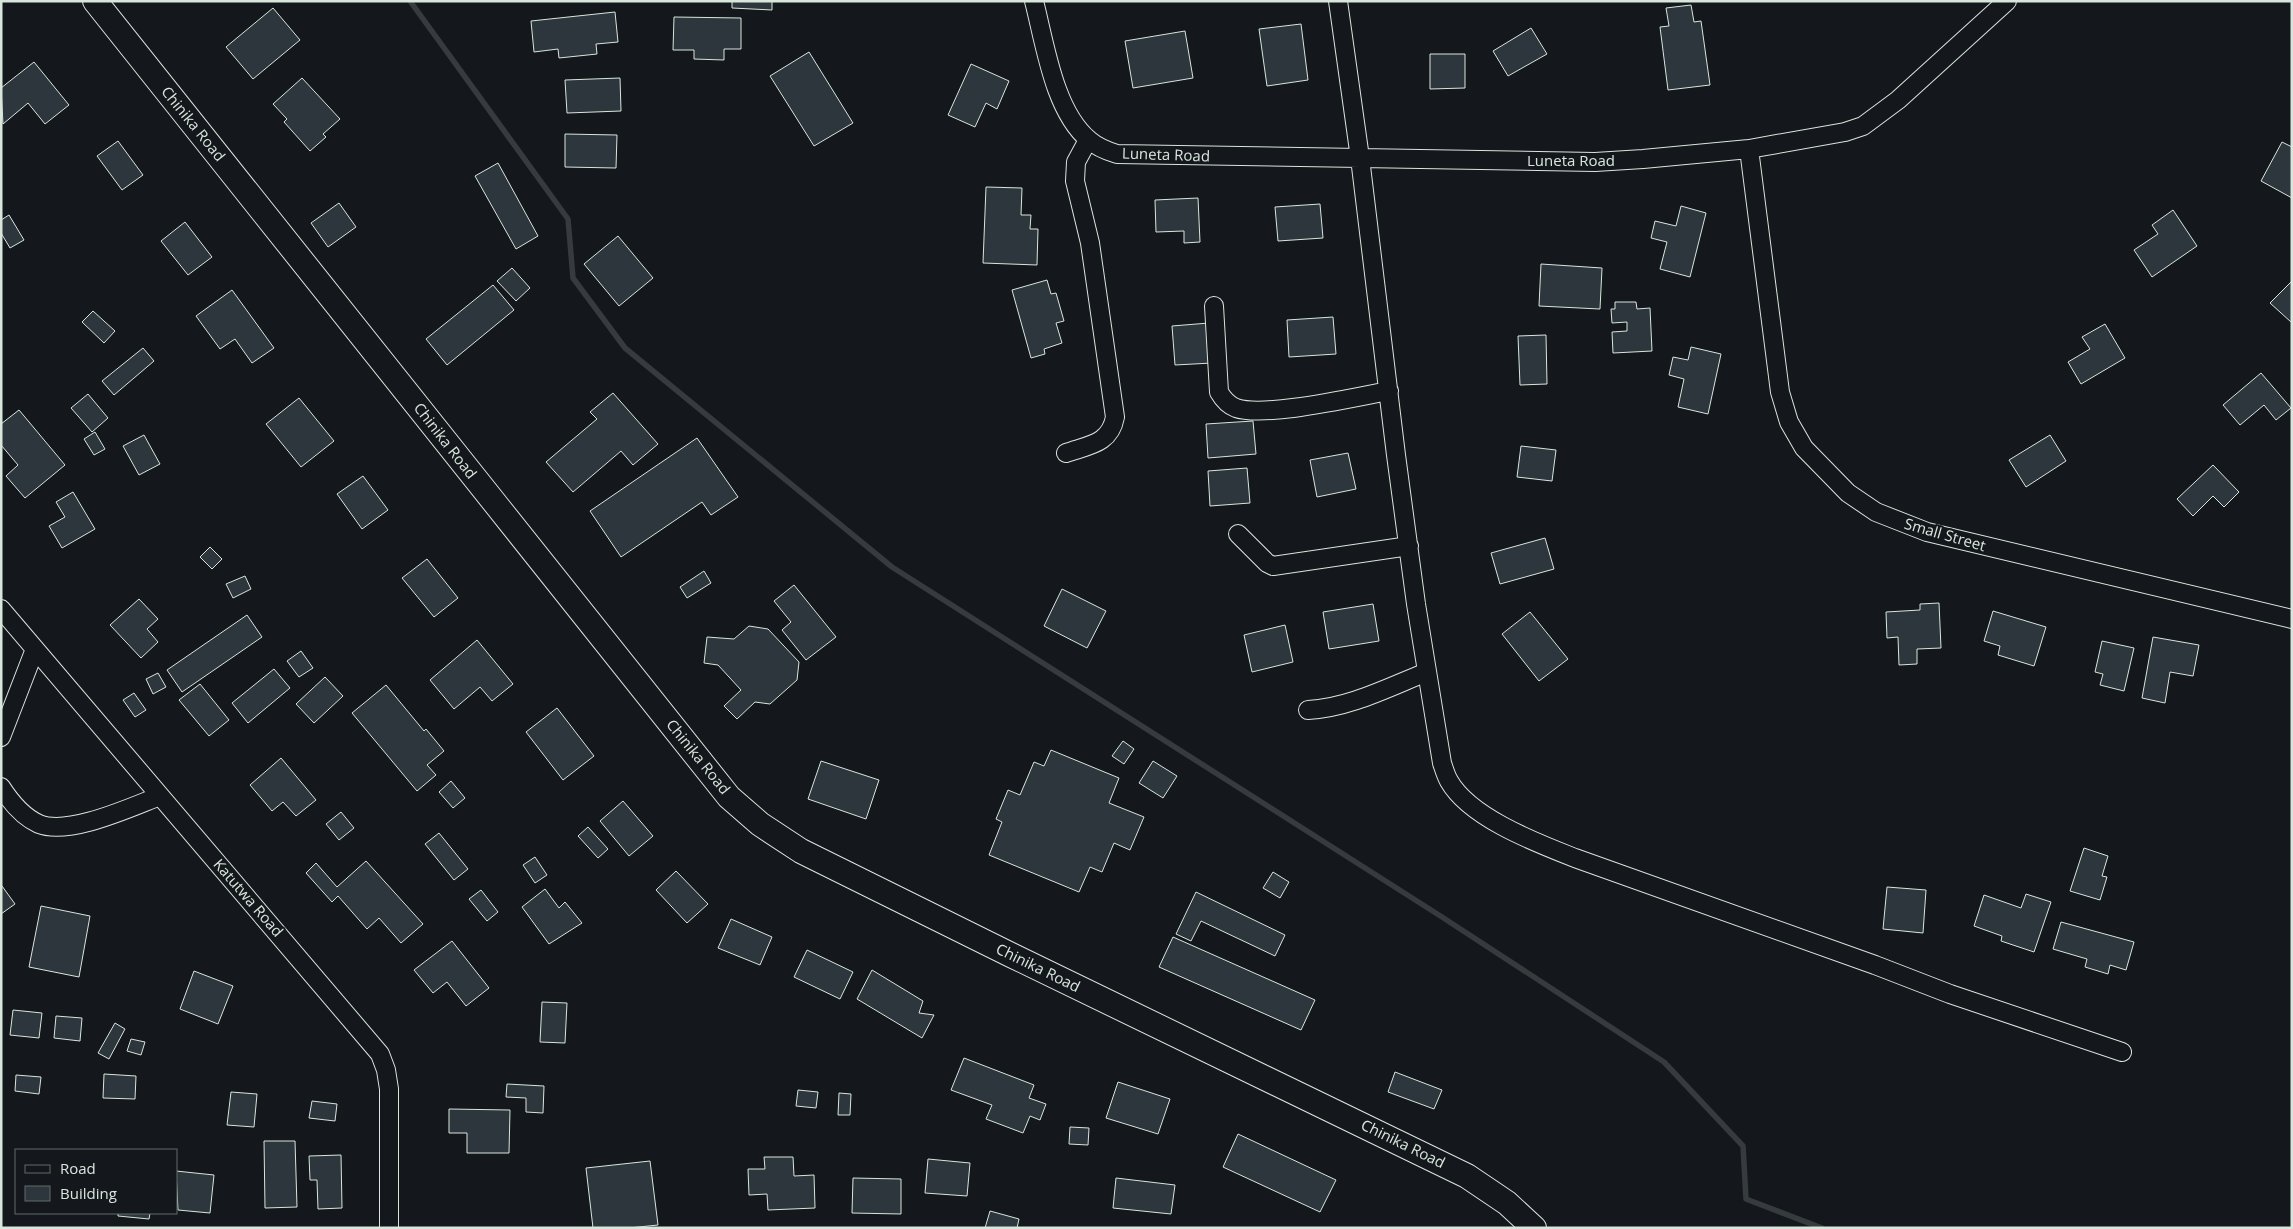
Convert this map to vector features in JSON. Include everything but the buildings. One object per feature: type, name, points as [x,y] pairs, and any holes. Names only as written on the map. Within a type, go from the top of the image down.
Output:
[{"type":"main road","name":"Chinika Road","points":[[95,1],[730,797],[760,824],[801,850],[1011,955],[1467,1176],[1507,1203],[1534,1228]]},
{"type":"street","points":[[1034,1],[1060,98],[1075,126],[1088,140],[1076,162],[1075,181],[1090,243],[1115,417],[1114,427],[1102,441],[1066,453]]},
{"type":"street","points":[[1338,1],[1360,158],[1409,546],[1442,763],[1448,781],[1458,792],[1493,820],[1528,839],[1575,858],[1875,965],[1950,994],[2122,1052]]},
{"type":"street","name":"Luneta Road","points":[[1088,140],[1101,149],[1117,154],[1134,156],[1595,162],[1643,160],[1749,149],[1845,132],[1863,126],[1898,100],[2007,1]]},
{"type":"street","name":"Small Street","points":[[1749,149],[1780,392],[1789,422],[1804,448],[1848,493],[1876,512],[1927,532],[2292,619]]},
{"type":"street","points":[[1214,306],[1219,392],[1233,407],[1246,410],[1274,410],[1389,391]]},
{"type":"street","points":[[1238,534],[1267,563],[1273,566],[1409,546]]},
{"type":"street","name":"Katutwa Road","points":[[1,609],[371,1041],[380,1054],[386,1070],[389,1089],[388,1228]]},
{"type":"street","points":[[1,736],[35,649]]},
{"type":"street","points":[[1308,710],[1322,709],[1367,696],[1427,672]]},
{"type":"street","points":[[1,787],[10,801],[30,819],[51,827],[90,821],[160,796]]},
{"type":"waterway","points":[[410,1],[568,219],[573,278],[625,348],[892,567],[1442,917],[1664,1062],[1743,1146],[1746,1199],[1822,1228]]}]
